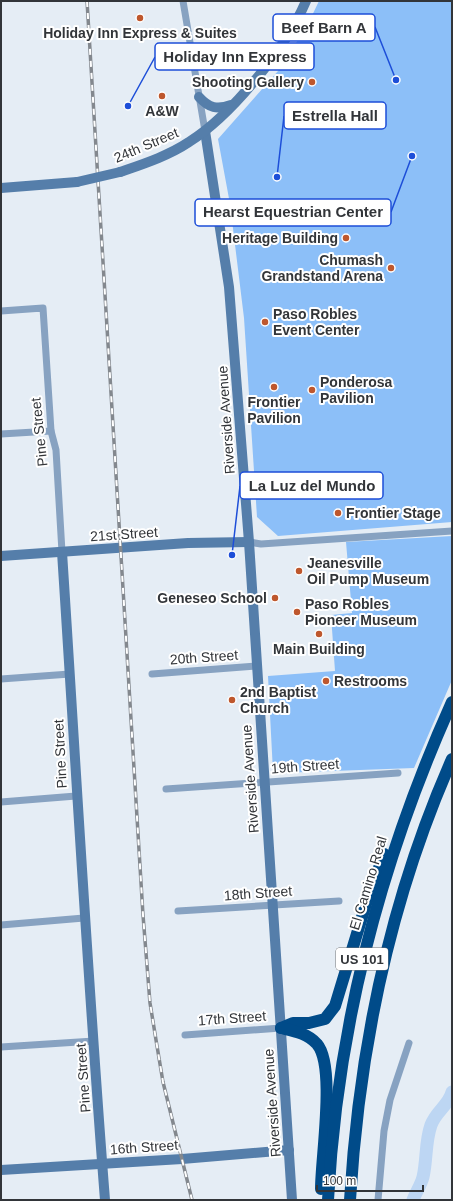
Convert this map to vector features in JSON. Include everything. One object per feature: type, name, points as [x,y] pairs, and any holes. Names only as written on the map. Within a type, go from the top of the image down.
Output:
[{"type":"highway","name":"El Camino Real","points":[[328,1200],[340,1073],[351,1008],[362,959],[372,919],[400,829],[452,702]]},
{"type":"highway","points":[[281,1028],[293,1023],[309,1023],[325,1019],[335,1006],[366,904],[396,822],[431,737],[441,728]]},
{"type":"highway","name":"US 101","points":[[350,1200],[353,1153],[366,1050],[381,975],[417,851],[452,759]]},
{"type":"highway","points":[[281,1028],[296,1031],[311,1038],[317,1044],[324,1060],[326,1100],[320,1200]]},
{"type":"highway","points":[[353,1153],[357,1181],[357,1200]]},
{"type":"main road","name":"24th Street","points":[[1,188],[77,182],[120,172],[171,152],[205,131],[233,104],[273,57],[294,26],[306,1]]},
{"type":"main road","points":[[199,97],[206,105],[214,108],[222,108],[233,104]]},
{"type":"main road","name":"Riverside Avenue","points":[[205,131],[229,287],[249,542],[292,1200]]},
{"type":"main road","name":"21st Street","points":[[1,556],[195,543],[249,542]]},
{"type":"main road","name":"Pine Street","points":[[62,552],[76,796],[104,1200]]},
{"type":"main road","name":"16th Street","points":[[1,1170],[289,1150]]},
{"type":"street","name":"Riverside Avenue","points":[[183,1],[205,131]]},
{"type":"street","name":"Pine Street","points":[[1,311],[43,308],[51,431],[56,450],[62,552]]},
{"type":"street","points":[[1,434],[51,431]]},
{"type":"street","points":[[249,542],[261,544],[452,531]]},
{"type":"street","name":"20th Street","points":[[152,674],[257,666]]},
{"type":"street","points":[[1,679],[70,674]]},
{"type":"street","name":"19th Street","points":[[166,789],[398,773]]},
{"type":"street","points":[[1,802],[76,796]]},
{"type":"street","name":"18th Street","points":[[178,911],[339,901]]},
{"type":"street","points":[[1,925],[84,918]]},
{"type":"street","name":"17th Street","points":[[185,1035],[281,1028]]},
{"type":"street","points":[[1,1047],[94,1041]]},
{"type":"street","points":[[378,1200],[384,1131],[390,1100],[408,1043]]},
{"type":"shaded area","points":[[319,1],[452,1],[452,522],[278,536],[257,517],[244,318],[230,204],[218,139],[278,71],[307,26]]},
{"type":"shaded area","points":[[452,536],[452,680],[414,768],[273,772],[268,676],[335,671],[331,615],[352,613],[346,542]]},
{"type":"waterway","points":[[413,1200],[423,1177],[431,1125],[433,1120],[448,1101],[452,1092]]},
{"type":"railway","points":[[87,1],[143,915],[150,1003],[163,1082],[192,1200]]},
{"type":"place","name":"Holiday Inn Express & Suites","points":[[140,18]]},
{"type":"place","name":"Beef Barn A","points":[[396,80]]},
{"type":"place","name":"Shooting Gallery","points":[[312,82]]},
{"type":"place","name":"A&W","points":[[162,96]]},
{"type":"place","name":"Holiday Inn Express","points":[[128,106]]},
{"type":"place","name":"Hearst Equestrian Center","points":[[412,156]]},
{"type":"place","name":"Estrella Hall","points":[[277,177]]},
{"type":"place","name":"Heritage Building","points":[[346,238]]},
{"type":"place","name":"Chumash Grandstand Arena","points":[[391,268]]},
{"type":"place","name":"Paso Robles Event Center","points":[[265,322]]},
{"type":"place","name":"Frontier Pavilion","points":[[274,387]]},
{"type":"place","name":"Ponderosa Pavilion","points":[[312,390]]},
{"type":"place","name":"Frontier Stage","points":[[338,513]]},
{"type":"place","name":"La Luz del Mundo","points":[[232,555]]},
{"type":"place","name":"Jeanesville Oil Pump Museum","points":[[299,571]]},
{"type":"place","name":"Geneseo School","points":[[275,598]]},
{"type":"place","name":"Paso Robles Pioneer Museum","points":[[297,612]]},
{"type":"place","name":"Main Building","points":[[319,634]]},
{"type":"place","name":"Restrooms","points":[[326,681]]},
{"type":"place","name":"2nd Baptist Church","points":[[232,700]]}]
